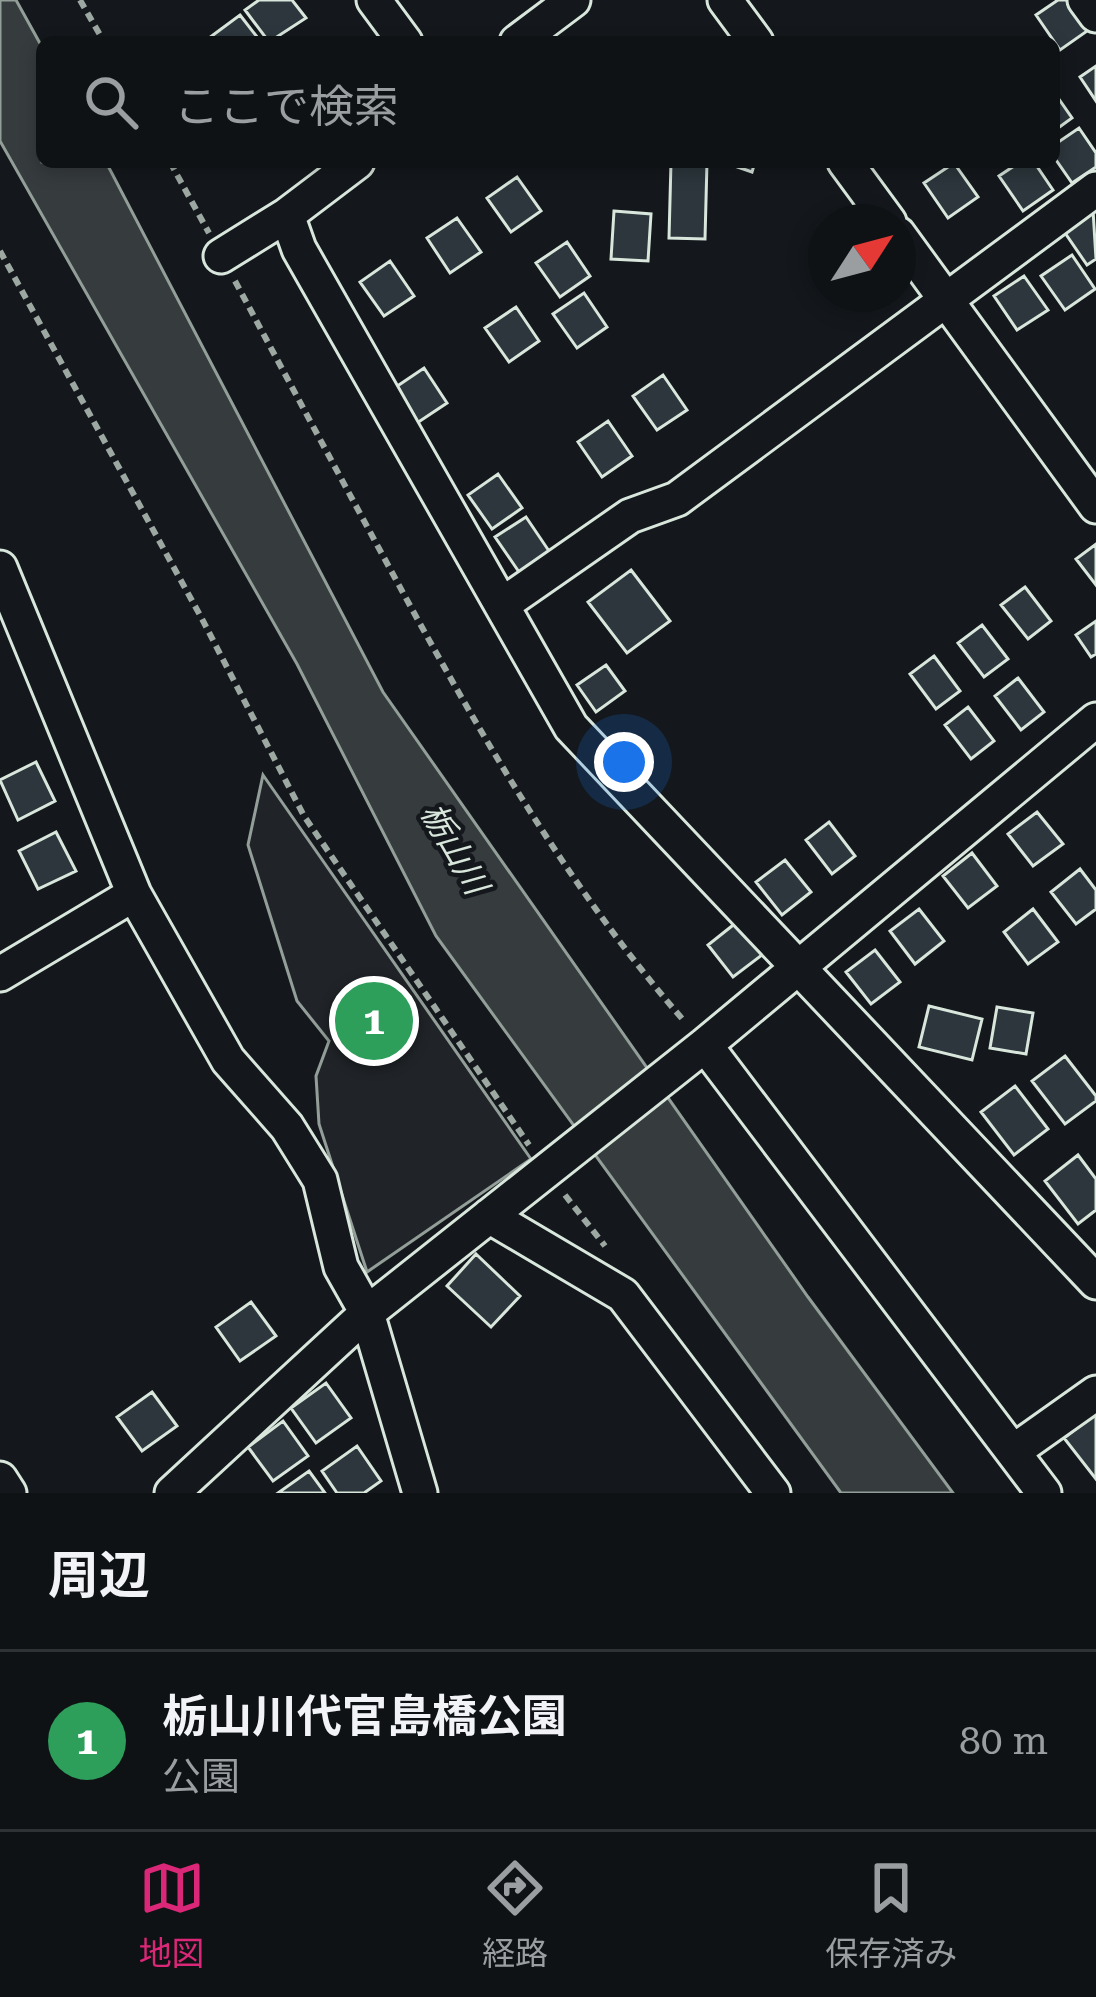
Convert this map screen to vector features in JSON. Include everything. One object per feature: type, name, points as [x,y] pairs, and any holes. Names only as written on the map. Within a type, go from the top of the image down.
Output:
[{"type":"street","points":[[374,0],[401,36]]},
{"type":"street","points":[[525,36],[573,0]]},
{"type":"street","points":[[725,0],[752,36]]},
{"type":"street","points":[[1085,0],[1096,15]]},
{"type":"street","points":[[221,256],[349,168]]},
{"type":"street","points":[[849,168],[876,204]]},
{"type":"street","points":[[502,605],[630,516],[677,499],[1096,189]]},
{"type":"street","points":[[287,215],[299,249],[571,727],[1096,1282]]},
{"type":"street","points":[[916,258],[1096,506]]},
{"type":"street","points":[[0,568],[134,894],[228,1060],[287,1127],[320,1180],[341,1267],[367,1313],[419,1493]]},
{"type":"street","points":[[172,1493],[367,1313],[705,1045],[1096,720]]},
{"type":"street","points":[[0,974],[134,894]]},
{"type":"street","points":[[705,1045],[1045,1493]]},
{"type":"street","points":[[489,1216],[623,1295],[773,1493]]},
{"type":"street","points":[[1014,1451],[1096,1393]]},
{"type":"street","points":[[0,1479],[9,1493]]},
{"type":"path","points":[[80,0],[101,36]]},
{"type":"path","points":[[173,168],[480,732],[577,887],[637,967],[705,1045]]},
{"type":"path","points":[[0,251],[201,617],[304,817],[547,1172]]},
{"type":"shaded area","points":[[263,775],[531,1159],[367,1272],[319,1124],[316,1076],[329,1041],[297,1001],[248,845]]},
{"type":"water","name":"栃山川","points":[[0,0],[16,0],[36,36],[36,168],[109,168],[383,692],[808,1297],[953,1493],[841,1493],[436,936],[297,664],[0,141]]},
{"type":"building","points":[[259,0],[292,0],[306,18],[278,36],[264,36],[245,10]]},
{"type":"building","points":[[1058,0],[1070,0],[1090,29],[1060,50],[1060,36],[1050,36],[1036,15]]},
{"type":"building","points":[[240,15],[256,36],[212,36]]},
{"type":"building","points":[[1096,66],[1096,101],[1080,77]]},
{"type":"building","points":[[1060,101],[1072,118],[1060,127]]},
{"type":"building","points":[[1079,128],[1096,153],[1096,167],[1072,183],[1060,166],[1060,141]]},
{"type":"building","points":[[671,168],[707,168],[705,239],[669,238]]},
{"type":"building","points":[[946,168],[958,168],[978,197],[948,218],[924,183]]},
{"type":"building","points":[[1011,168],[1038,168],[1053,190],[1023,211],[999,176]]},
{"type":"building","points":[[517,177],[541,211],[511,232],[487,198]]},
{"type":"building","points":[[1093,210],[1096,259],[1087,265],[1063,230]]},
{"type":"building","points":[[614,211],[651,214],[648,261],[611,259]]},
{"type":"building","points":[[457,218],[481,252],[450,273],[427,238]]},
{"type":"building","points":[[567,242],[590,276],[560,297],[536,263]]},
{"type":"building","points":[[1072,255],[1095,289],[1065,310],[1041,276]]},
{"type":"building","points":[[390,261],[414,296],[384,316],[360,282]]},
{"type":"building","points":[[1024,276],[1048,310],[1017,330],[994,296]]},
{"type":"building","points":[[584,293],[607,327],[577,348],[553,314]]},
{"type":"building","points":[[516,307],[539,341],[509,362],[485,328]]},
{"type":"building","points":[[424,368],[447,403],[417,423],[393,389]]},
{"type":"building","points":[[663,375],[687,410],[657,430],[633,396]]},
{"type":"building","points":[[608,421],[632,456],[602,477],[578,442]]},
{"type":"building","points":[[498,474],[522,508],[492,529],[468,495]]},
{"type":"building","points":[[526,517],[549,551],[519,572],[495,537]]},
{"type":"building","points":[[1096,544],[1096,585],[1076,559]]},
{"type":"building","points":[[631,570],[670,621],[627,653],[588,602]]},
{"type":"building","points":[[1025,587],[1051,621],[1028,639],[1001,605]]},
{"type":"building","points":[[1096,621],[1096,654],[1091,657],[1076,635]]},
{"type":"building","points":[[982,625],[1008,659],[984,677],[958,643]]},
{"type":"building","points":[[934,656],[960,691],[936,709],[910,674]]},
{"type":"building","points":[[606,665],[625,691],[596,712],[577,685]]},
{"type":"building","points":[[1018,678],[1044,712],[1021,730],[995,696]]},
{"type":"building","points":[[968,707],[994,741],[971,759],[945,725]]},
{"type":"building","points":[[36,762],[55,801],[18,820],[0,780]]},
{"type":"building","points":[[1037,812],[1063,844],[1033,866],[1008,834]]},
{"type":"building","points":[[829,822],[855,856],[832,874],[806,840]]},
{"type":"building","points":[[56,832],[76,871],[38,889],[19,851]]},
{"type":"building","points":[[972,853],[997,886],[968,908],[943,876]]},
{"type":"building","points":[[785,860],[811,892],[782,915],[756,882]]},
{"type":"building","points":[[1080,869],[1096,890],[1096,909],[1076,924],[1051,892]]},
{"type":"building","points":[[919,909],[944,941],[915,964],[890,931]]},
{"type":"building","points":[[1033,909],[1058,942],[1028,964],[1004,932]]},
{"type":"building","points":[[737,922],[762,955],[733,977],[708,945]]},
{"type":"building","points":[[875,950],[900,982],[871,1004],[846,972]]},
{"type":"building","points":[[929,1006],[982,1019],[972,1060],[919,1047]]},
{"type":"building","points":[[997,1007],[1033,1013],[1026,1054],[990,1048]]},
{"type":"building","points":[[1065,1056],[1096,1101],[1065,1124],[1032,1081]]},
{"type":"building","points":[[1015,1086],[1048,1129],[1014,1155],[981,1112]]},
{"type":"building","points":[[1078,1155],[1096,1179],[1096,1210],[1078,1224],[1045,1181]]},
{"type":"building","points":[[476,1254],[520,1296],[491,1327],[447,1286]]},
{"type":"building","points":[[251,1302],[276,1336],[240,1361],[216,1327]]},
{"type":"building","points":[[326,1383],[351,1418],[316,1443],[291,1408]]},
{"type":"building","points":[[152,1392],[177,1426],[142,1451],[117,1417]]},
{"type":"building","points":[[1096,1413],[1096,1479],[1064,1438]]},
{"type":"building","points":[[283,1421],[308,1456],[273,1481],[248,1447]]},
{"type":"building","points":[[357,1446],[381,1481],[364,1493],[337,1493],[322,1471]]},
{"type":"building","points":[[309,1471],[325,1493],[278,1493]]},
{"type":"place","name":"栃山川代官島橋公園","points":[[374,1021]]}]
